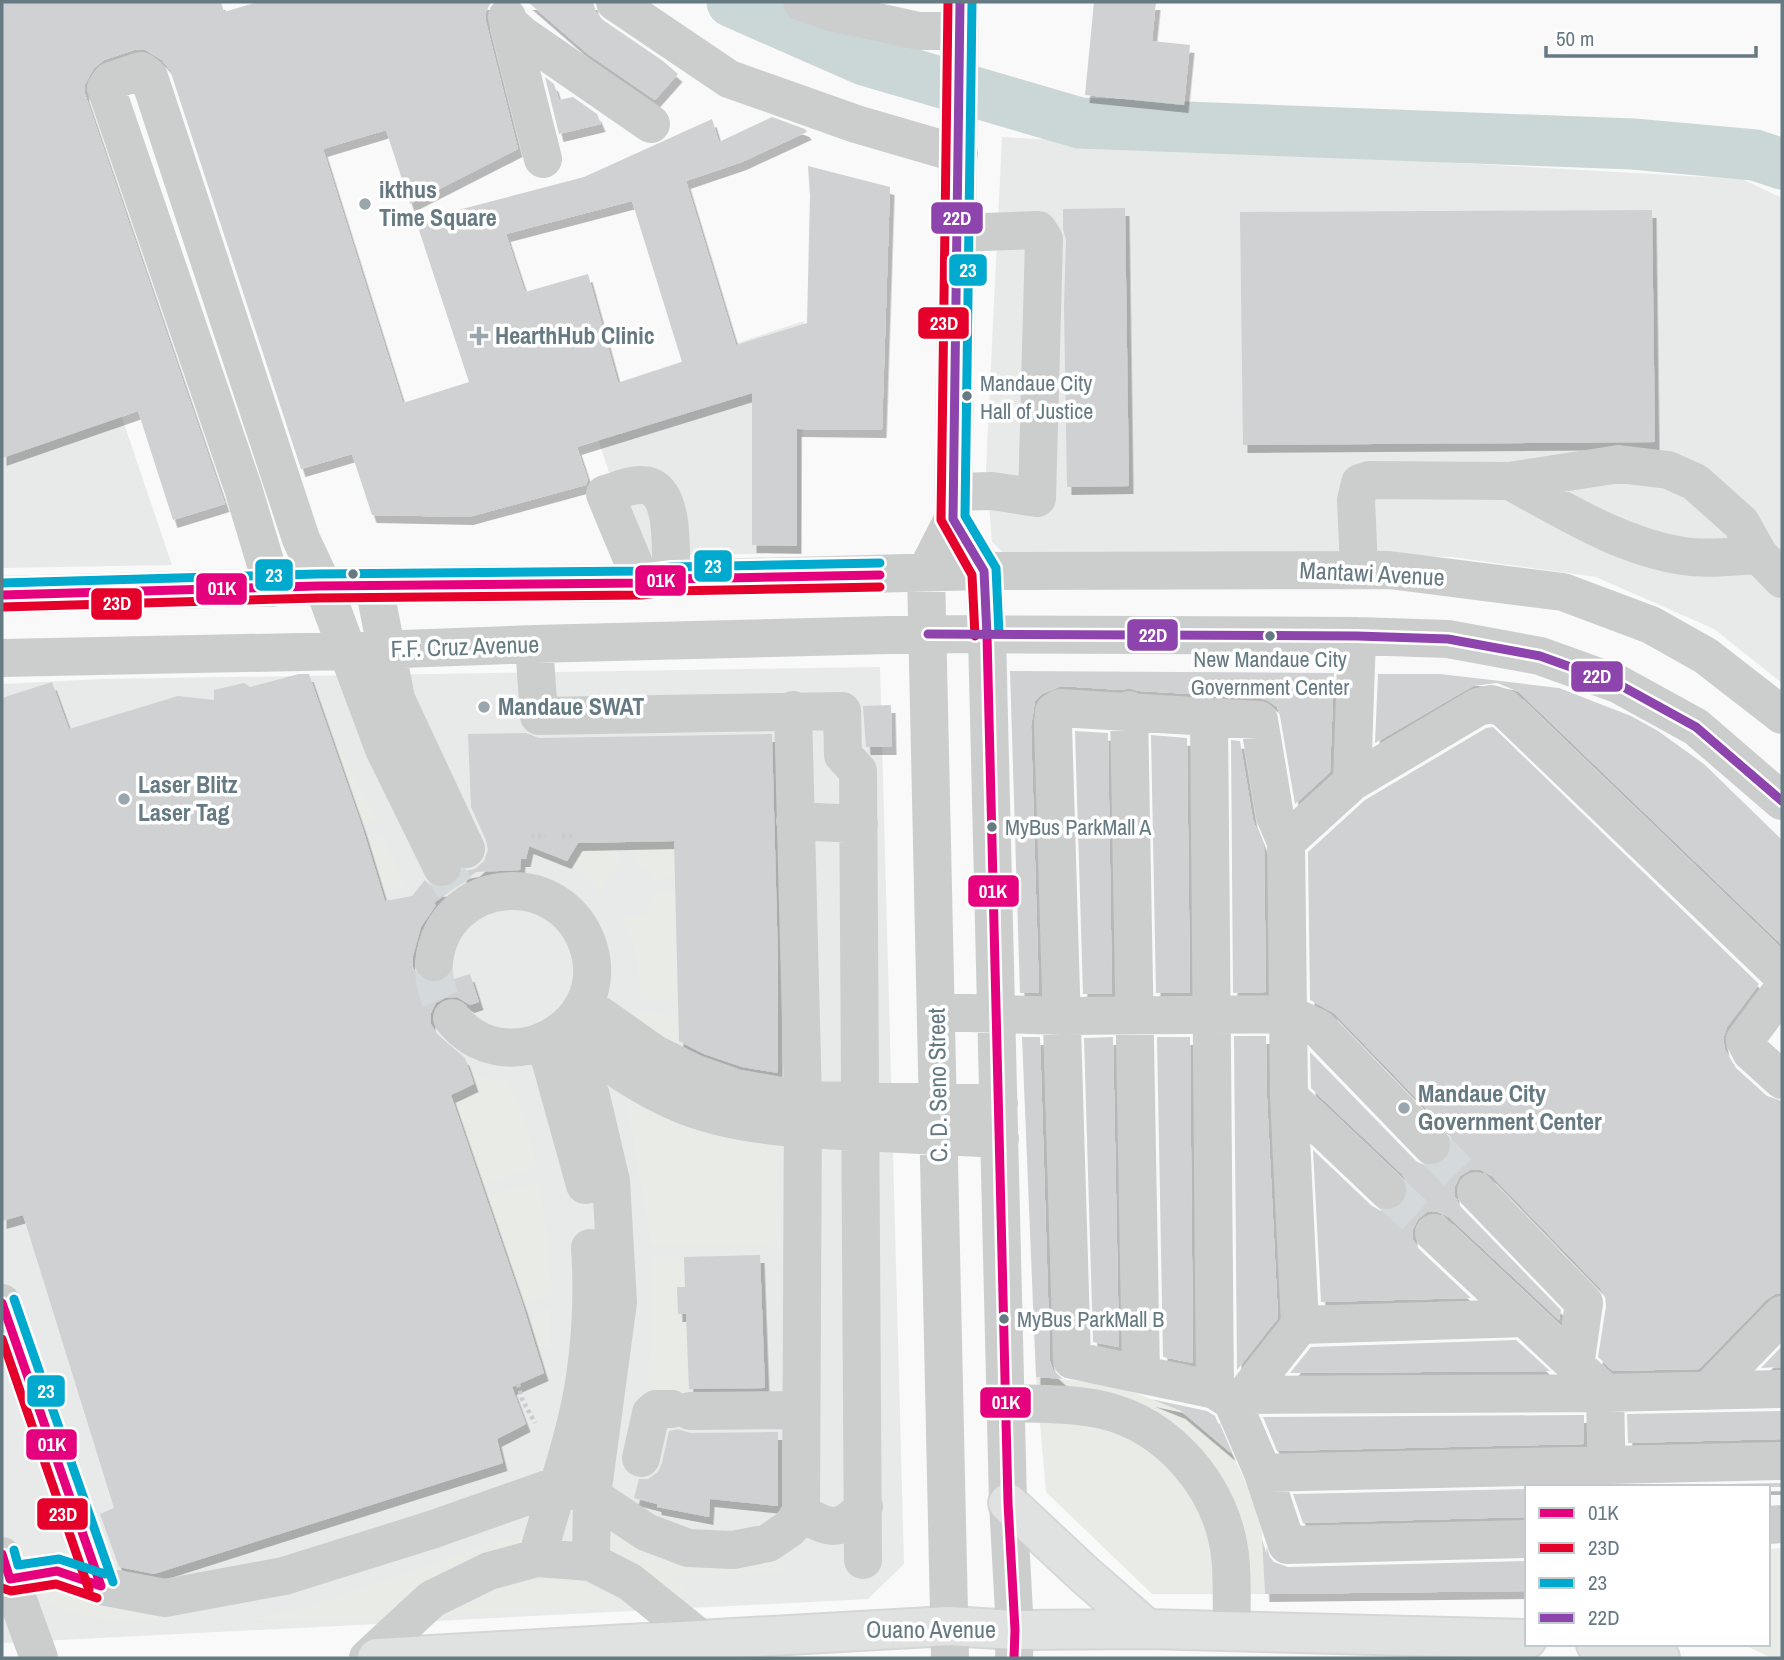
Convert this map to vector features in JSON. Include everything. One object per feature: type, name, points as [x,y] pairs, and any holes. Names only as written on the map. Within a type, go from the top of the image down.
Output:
[{"type":"highway","points":[[1008,1503],[1147,1629]]},
{"type":"highway","name":"Ouano Avenue","points":[[377,1658],[701,1639],[1015,1644],[1147,1629],[1525,1639]]},
{"type":"highway","points":[[1609,1646],[1660,1658]]},
{"type":"street","points":[[615,2],[729,79],[856,124],[959,142]]},
{"type":"street","points":[[802,2],[831,12],[919,32],[960,31]]},
{"type":"street","points":[[506,13],[522,35],[651,124]]},
{"type":"street","points":[[506,13],[543,159]]},
{"type":"street","name":"C. D. Seno Street","points":[[950,1642],[926,572],[954,505],[960,31]]},
{"type":"street","points":[[273,588],[243,488],[106,88],[111,81],[141,71],[149,77],[301,539],[324,588],[384,749],[466,879],[508,890],[526,891],[559,905],[573,918],[583,933],[589,951],[592,969],[590,987],[564,1026],[517,1047],[489,1044],[471,1035],[452,1018]]},
{"type":"street","points":[[958,233],[1038,230],[1044,239],[1037,498],[992,491],[954,505],[984,571],[1008,1503],[1015,1644]]},
{"type":"street","points":[[1359,568],[1356,500],[1360,483],[1369,480],[1510,481],[1619,464],[1668,470],[1695,482],[1741,523],[1771,567]]},
{"type":"street","points":[[1510,481],[1593,526],[1634,544],[1685,557],[1771,567]]},
{"type":"street","name":"Mantawi Avenue","points":[[926,572],[1359,568],[1563,592],[1662,632],[1723,668],[1782,715]]},
{"type":"street","points":[[2,595],[657,581],[926,572]]},
{"type":"street","points":[[374,586],[396,699],[466,879],[452,918],[442,934],[434,962]]},
{"type":"street","points":[[928,634],[1357,636],[1461,641],[1540,656],[1618,684],[1696,727],[1782,801]]},
{"type":"street","name":"F.F. Cruz Avenue","points":[[2,658],[348,652],[534,644],[928,634]]},
{"type":"street","points":[[1352,782],[1357,636]]},
{"type":"street","points":[[534,644],[539,716],[842,710],[843,755],[858,771],[863,1560]]},
{"type":"street","points":[[1286,842],[1352,782],[1478,707],[1491,704],[1504,708],[1782,975]]},
{"type":"street","points":[[1300,1325],[1289,1097],[1286,842],[1275,816],[1259,720],[1129,710],[1060,708],[1054,712],[1072,1360],[1141,1373],[1231,1395],[1782,1389]]},
{"type":"street","points":[[589,1498],[646,1532],[688,1548],[733,1550],[768,1543],[790,1528],[801,1512],[802,1125],[793,710]]},
{"type":"street","points":[[1129,710],[1141,1373]]},
{"type":"street","points":[[1209,718],[1212,1015],[1231,1395],[1263,1472],[1287,1545],[1525,1539]]},
{"type":"street","points":[[795,821],[859,824]]},
{"type":"street","points":[[1782,990],[1745,1040],[1751,1052],[1782,1080]]},
{"type":"street","points":[[936,1012],[1062,1016],[1288,1014],[1318,1028],[1431,1145]]},
{"type":"street","points":[[564,1026],[630,1038],[681,1068],[736,1088],[802,1125],[862,1127],[938,1120],[999,1121]]},
{"type":"street","points":[[564,1026],[585,1179],[592,1282],[585,1377],[591,1562]]},
{"type":"street","points":[[1289,1097],[1387,1189]]},
{"type":"street","points":[[1476,1191],[1584,1303],[1575,1366]]},
{"type":"street","points":[[1434,1233],[1605,1393],[1607,1476]]},
{"type":"street","points":[[2,1303],[14,1379],[101,1586]]},
{"type":"street","points":[[1708,1391],[1782,1314]]},
{"type":"street","points":[[1231,1395],[1300,1325],[1525,1318]]},
{"type":"street","points":[[1006,1404],[1081,1406],[1105,1410],[1150,1430],[1170,1444],[1187,1461],[1210,1494],[1225,1530],[1230,1555],[1231,1631]]},
{"type":"street","points":[[39,1658],[5,1571],[57,1571],[101,1586],[165,1598],[284,1576],[434,1529],[589,1498],[631,1495],[651,1413],[656,1409],[801,1410]]},
{"type":"street","points":[[1263,1472],[1607,1476],[1782,1461]]},
{"type":"street","points":[[537,1558],[589,1498]]},
{"type":"street","points":[[801,1512],[816,1522],[833,1527],[846,1524],[864,1506]]},
{"type":"street","points":[[368,1658],[432,1600],[489,1571],[537,1558],[591,1562],[630,1582],[701,1639]]},
{"type":"path","points":[[531,836],[546,836]]},
{"type":"path","points":[[562,836],[576,836]]},
{"type":"path","points":[[518,1384],[522,1399],[535,1423]]},
{"type":"shaded area","points":[[2,64],[172,565],[2,568]]},
{"type":"shaded area","points":[[1002,137],[1742,179],[1782,198],[1782,683],[1714,629],[1596,577],[1452,557],[1293,553],[1007,556],[992,542],[986,469]]},
{"type":"shaded area","points":[[804,321],[801,553],[637,556],[583,394]]},
{"type":"shaded area","points":[[880,667],[904,1564],[868,1599],[2,1643],[2,684],[101,679]]},
{"type":"shaded area","points":[[339,746],[377,820],[362,826],[335,747]]},
{"type":"shaded area","points":[[382,834],[406,885],[382,890],[366,840]]},
{"type":"shaded area","points":[[674,841],[675,877],[654,880],[646,870],[636,866],[634,843]]},
{"type":"shaded area","points":[[582,843],[615,843],[621,863],[605,880],[602,894],[573,864]]},
{"type":"shaded area","points":[[657,890],[674,891],[677,1002],[639,1000],[637,957],[622,916],[639,916],[646,913]]},
{"type":"shaded area","points":[[636,1010],[678,1016],[679,1057],[632,1030]]},
{"type":"shaded area","points":[[471,1075],[509,1081],[524,1117],[537,1167],[482,1186],[451,1095],[474,1084]]},
{"type":"shaded area","points":[[625,1094],[777,1139],[780,1247],[651,1245]]},
{"type":"shaded area","points":[[539,1182],[552,1294],[523,1305],[486,1195]]},
{"type":"shaded area","points":[[652,1257],[684,1257],[685,1287],[677,1288],[678,1314],[686,1314],[689,1397],[645,1397],[651,1342]]},
{"type":"shaded area","points":[[551,1307],[550,1348],[537,1350],[527,1317]]},
{"type":"shaded area","points":[[1036,1377],[1113,1384],[1181,1411],[1233,1455],[1261,1515],[1265,1594],[1152,1594],[1046,1492]]},
{"type":"shaded area","points":[[613,1530],[643,1553],[666,1562],[717,1564],[783,1557],[783,1574],[669,1577],[686,1589],[675,1602],[600,1548]]},
{"type":"shaded area","points":[[524,1532],[523,1550],[384,1620],[249,1620],[310,1606]]},
{"type":"shaded area","points":[[1782,1548],[1782,1658],[1772,1658],[1746,1646],[1770,1646],[1770,1549]]},
{"type":"shaded area","points":[[543,1579],[577,1582],[602,1591],[634,1608],[433,1615],[507,1583]]},
{"type":"shaded area","points":[[42,1587],[79,1599],[170,1619],[124,1622],[74,1613],[45,1604],[41,1594]]},
{"type":"building","points":[[2,2],[221,2],[224,12],[258,2],[491,2],[486,12],[486,22],[518,149],[410,204],[386,130],[323,149],[403,403],[469,382],[416,221],[584,177],[712,119],[719,142],[772,117],[805,129],[807,132],[742,162],[686,181],[736,345],[807,323],[810,196],[808,166],[890,187],[882,430],[797,429],[797,546],[752,545],[752,393],[577,447],[588,480],[586,485],[469,517],[372,515],[352,454],[301,469],[170,70],[162,60],[144,49],[134,50],[104,60],[94,68],[85,84],[85,94],[225,504],[173,520],[138,411],[2,458]],"holes":[[[632,201],[682,362],[618,383],[588,274],[525,292],[506,234]]]},
{"type":"building","points":[[528,2],[593,2],[596,12],[603,20],[678,74],[655,100],[588,54]]},
{"type":"building","points":[[1094,2],[1156,2],[1152,41],[1190,45],[1184,105],[1085,95]]},
{"type":"building","points":[[545,77],[554,84],[559,100],[573,97],[597,114],[601,124],[559,134]]},
{"type":"building","name":"Mandaue City Hall of Justice","points":[[1125,208],[1129,486],[1067,487],[1064,307],[1066,240],[1063,209]]},
{"type":"building","points":[[1652,210],[1655,442],[1243,445],[1240,212]]},
{"type":"building","points":[[1010,671],[1334,673],[1330,772],[1295,804],[1280,716],[1277,707],[1261,698],[1061,686],[1042,694],[1035,701],[1031,726],[1039,993],[1020,993]]},
{"type":"building","points":[[299,674],[309,674],[385,901],[412,896],[425,880],[440,889],[451,887],[460,880],[463,871],[475,869],[484,861],[488,850],[486,840],[471,807],[468,734],[526,733],[539,738],[772,734],[778,1073],[742,1067],[704,1054],[679,1041],[674,841],[578,843],[567,861],[529,846],[526,859],[521,859],[520,870],[476,872],[434,903],[436,905],[421,927],[413,956],[413,967],[419,978],[429,983],[441,983],[470,974],[479,1002],[470,1005],[457,997],[445,998],[436,1003],[431,1013],[431,1024],[437,1034],[465,1058],[474,1084],[451,1095],[544,1373],[512,1387],[526,1424],[497,1439],[503,1463],[154,1574],[119,1567],[100,1514],[114,1508],[23,1215],[2,1221],[2,698],[52,682],[69,729],[178,696],[214,700],[214,690],[244,683],[250,687]]},
{"type":"building","points":[[1378,674],[1440,674],[1559,688],[1631,716],[1658,731],[1704,764],[1782,840],[1782,945],[1519,692],[1497,683],[1473,686],[1375,743]]},
{"type":"building","points":[[891,705],[892,747],[866,747],[863,706]]},
{"type":"building","name":"Mandaue City Government Center","points":[[1493,727],[1759,984],[1727,1027],[1723,1039],[1725,1050],[1736,1068],[1767,1096],[1782,1101],[1782,1294],[1775,1294],[1766,1300],[1699,1369],[1613,1371],[1598,1357],[1606,1306],[1605,1296],[1600,1288],[1492,1176],[1481,1170],[1470,1170],[1460,1176],[1455,1186],[1455,1197],[1460,1206],[1561,1310],[1559,1320],[1449,1217],[1438,1212],[1427,1212],[1418,1219],[1413,1229],[1413,1240],[1419,1249],[1471,1298],[1321,1302],[1313,1150],[1372,1206],[1381,1211],[1393,1211],[1402,1205],[1408,1196],[1408,1184],[1402,1174],[1311,1088],[1310,1052],[1416,1161],[1426,1166],[1437,1166],[1447,1160],[1452,1150],[1452,1140],[1447,1130],[1334,1013],[1310,1000],[1308,852],[1365,800],[1486,728]]},
{"type":"building","points":[[1075,731],[1108,733],[1112,994],[1083,994]]},
{"type":"building","points":[[1151,735],[1187,738],[1190,993],[1156,993]]},
{"type":"building","points":[[1231,740],[1240,741],[1253,820],[1264,847],[1266,992],[1233,993]]},
{"type":"building","points":[[1234,1036],[1266,1036],[1278,1318],[1237,1370]]},
{"type":"building","points":[[1022,1037],[1040,1037],[1050,1361],[1053,1370],[1063,1379],[1036,1377]]},
{"type":"building","points":[[1113,1037],[1119,1347],[1093,1342],[1084,1038]]},
{"type":"building","points":[[1157,1037],[1190,1037],[1193,1363],[1163,1357]]},
{"type":"building","points":[[760,1255],[765,1388],[689,1389],[686,1314],[678,1314],[677,1287],[685,1287],[684,1257]]},
{"type":"building","points":[[1516,1340],[1550,1371],[1290,1373],[1311,1347]]},
{"type":"building","points":[[1782,1346],[1782,1367],[1761,1368]]},
{"type":"building","points":[[1151,1399],[1207,1411],[1215,1416],[1231,1453],[1181,1411]]},
{"type":"building","points":[[1782,1411],[1782,1439],[1628,1443],[1627,1414]]},
{"type":"building","points":[[1584,1415],[1584,1444],[1277,1451],[1263,1417]]},
{"type":"building","points":[[678,1429],[690,1433],[778,1432],[778,1506],[710,1499],[709,1517],[657,1507],[657,1504],[634,1498],[639,1479],[648,1479],[658,1472],[669,1431]]},
{"type":"building","points":[[1782,1483],[1782,1487],[1770,1485],[1680,1485]]},
{"type":"building","points":[[1525,1489],[1525,1517],[1303,1523],[1293,1494]]},
{"type":"building","points":[[1262,1539],[1266,1552],[1274,1562],[1288,1567],[1525,1561],[1525,1591],[1265,1594]]},
{"type":"waterway","points":[[732,2],[864,60],[1080,123],[1633,144],[1755,155],[1782,164]]},
{"type":"tunnel","points":[[442,867],[455,888]]},
{"type":"tunnel","points":[[434,962],[438,992],[452,1018]]},
{"type":"tunnel","points":[[1431,1145],[1476,1191]]},
{"type":"tunnel","points":[[1387,1190],[1434,1233]]},
{"type":"transit line","name":"23D","points":[[948,2],[941,520],[972,575],[975,636]]},
{"type":"transit line","name":"22D","points":[[960,2],[953,519],[984,571],[987,635]]},
{"type":"transit line","name":"23","points":[[972,2],[965,516],[996,568],[999,634]]},
{"type":"transit line","name":"23","points":[[2,583],[317,574],[641,571],[671,567],[880,563]]},
{"type":"transit line","name":"01K","points":[[2,595],[317,586],[642,583],[671,579],[880,575]]},
{"type":"transit line","name":"23D","points":[[2,607],[317,598],[642,595],[672,591],[880,587]]},
{"type":"transit line","name":"22D","points":[[928,634],[1357,636],[1448,639],[1540,656],[1618,684],[1696,727],[1782,801]]},
{"type":"transit line","name":"01K","points":[[987,635],[1014,1658]]},
{"type":"transit line","name":"23","points":[[14,1299],[113,1582]]},
{"type":"transit line","name":"01K","points":[[2,1303],[101,1586]]},
{"type":"transit line","name":"23D","points":[[2,1339],[89,1590]]},
{"type":"transit line","name":"23","points":[[14,1550],[18,1565],[59,1559],[105,1574]]},
{"type":"transit line","name":"01K","points":[[2,1554],[10,1579],[57,1571],[101,1586]]},
{"type":"transit line","name":"23D","points":[[2,1588],[11,1591],[56,1584],[97,1598]]},
{"type":"place","name":"ikthus Time Square","points":[[365,204]]},
{"type":"place","name":"HearthHub Clinic","points":[[479,336]]},
{"type":"place","name":"Mandaue City Hall of Justice","points":[[967,396]]},
{"type":"place","name":"New Mandaue City Government Center","points":[[1270,636]]},
{"type":"place","name":"Mandaue SWAT","points":[[484,707]]},
{"type":"place","name":"Laser Blitz Laser Tag","points":[[124,799]]},
{"type":"place","name":"MyBus ParkMall A","points":[[992,827]]},
{"type":"place","name":"Mandaue City Government Center","points":[[1404,1108]]},
{"type":"place","name":"MyBus ParkMall B","points":[[1004,1319]]}]
